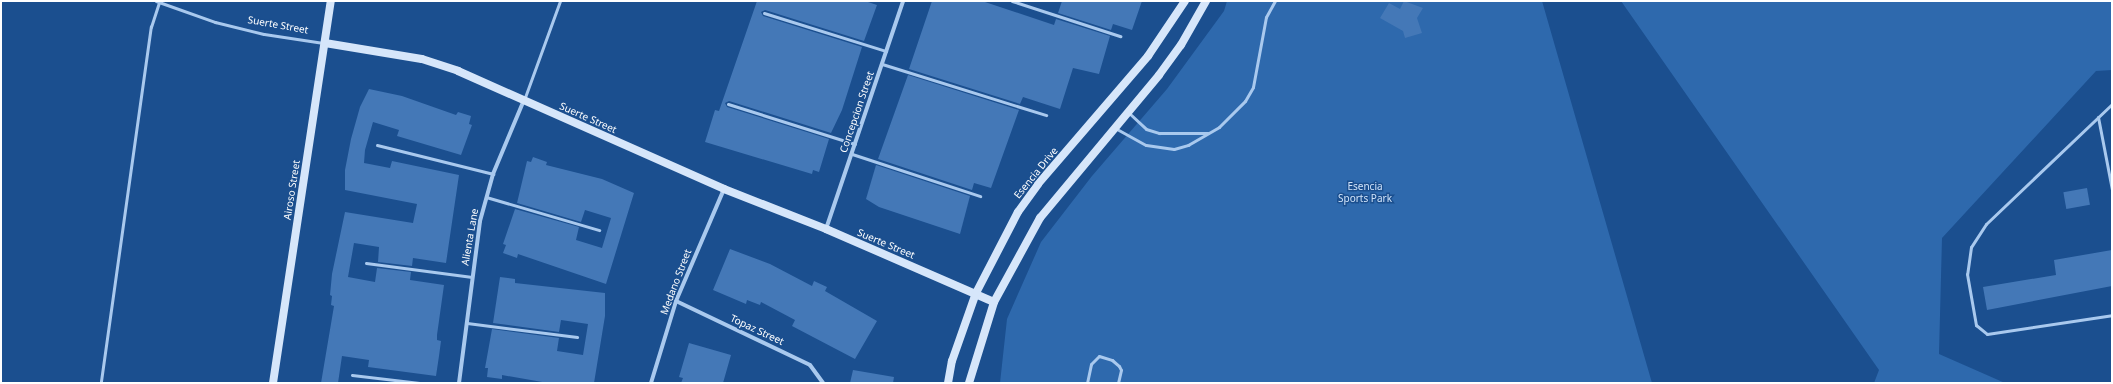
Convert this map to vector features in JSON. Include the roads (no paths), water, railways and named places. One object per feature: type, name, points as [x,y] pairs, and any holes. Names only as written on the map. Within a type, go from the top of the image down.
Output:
[{"type":"street","name":"Airoso Street","points":[[273,383],[331,1]]},
{"type":"street","name":"Concepcion Street","points":[[826,228],[903,1]]},
{"type":"street","name":"Esencia Drive","points":[[948,383],[952,362],[976,293],[1018,212],[1038,184],[1148,56],[1185,1]]},
{"type":"street","points":[[970,383],[994,302],[1040,218],[1128,112],[1181,45],[1206,1]]},
{"type":"street","name":"Suerte Street","points":[[325,43],[422,58],[524,100],[724,189],[826,228],[994,302]]},
{"type":"street","name":"Alienta Lane","points":[[459,383],[472,277],[486,197],[493,174],[524,100]]},
{"type":"street","name":"Medano Street","points":[[651,383],[676,301],[724,189]]},
{"type":"street","name":"Topaz Street","points":[[676,301],[810,364],[823,383]]},
{"type":"lane","points":[[524,100],[560,1]]},
{"type":"lane","points":[[1012,1],[1120,36]]},
{"type":"lane","points":[[1114,127],[1137,141],[1158,148],[1174,149],[1188,145],[1210,133],[1234,114],[1253,87],[1266,17],[1275,1]]},
{"type":"lane","name":"Suerte Street","points":[[158,2],[215,22],[264,34],[325,43]]},
{"type":"lane","points":[[116,383],[101,382],[151,27],[158,2]]},
{"type":"lane","points":[[764,13],[886,51]]},
{"type":"lane","points":[[882,64],[1046,115]]},
{"type":"lane","points":[[728,104],[855,144]]},
{"type":"lane","points":[[2112,104],[1986,224],[1971,247],[1966,274],[1976,325],[1987,334],[2112,315]]},
{"type":"lane","points":[[1128,112],[1146,129],[1158,133],[1210,133]]},
{"type":"lane","points":[[2098,117],[2112,190]]},
{"type":"lane","points":[[377,144],[493,174]]},
{"type":"lane","points":[[852,154],[980,196]]},
{"type":"lane","points":[[486,197],[600,230]]},
{"type":"lane","points":[[366,263],[472,277]]},
{"type":"lane","points":[[467,323],[577,337]]},
{"type":"lane","points":[[1087,383],[1091,364],[1099,356],[1112,360],[1118,366],[1121,375],[1118,383]]},
{"type":"lane","points":[[352,375],[420,383]]},
{"type":"park label","name":"Esencia Sports Park","points":[[1365,192]]}]
